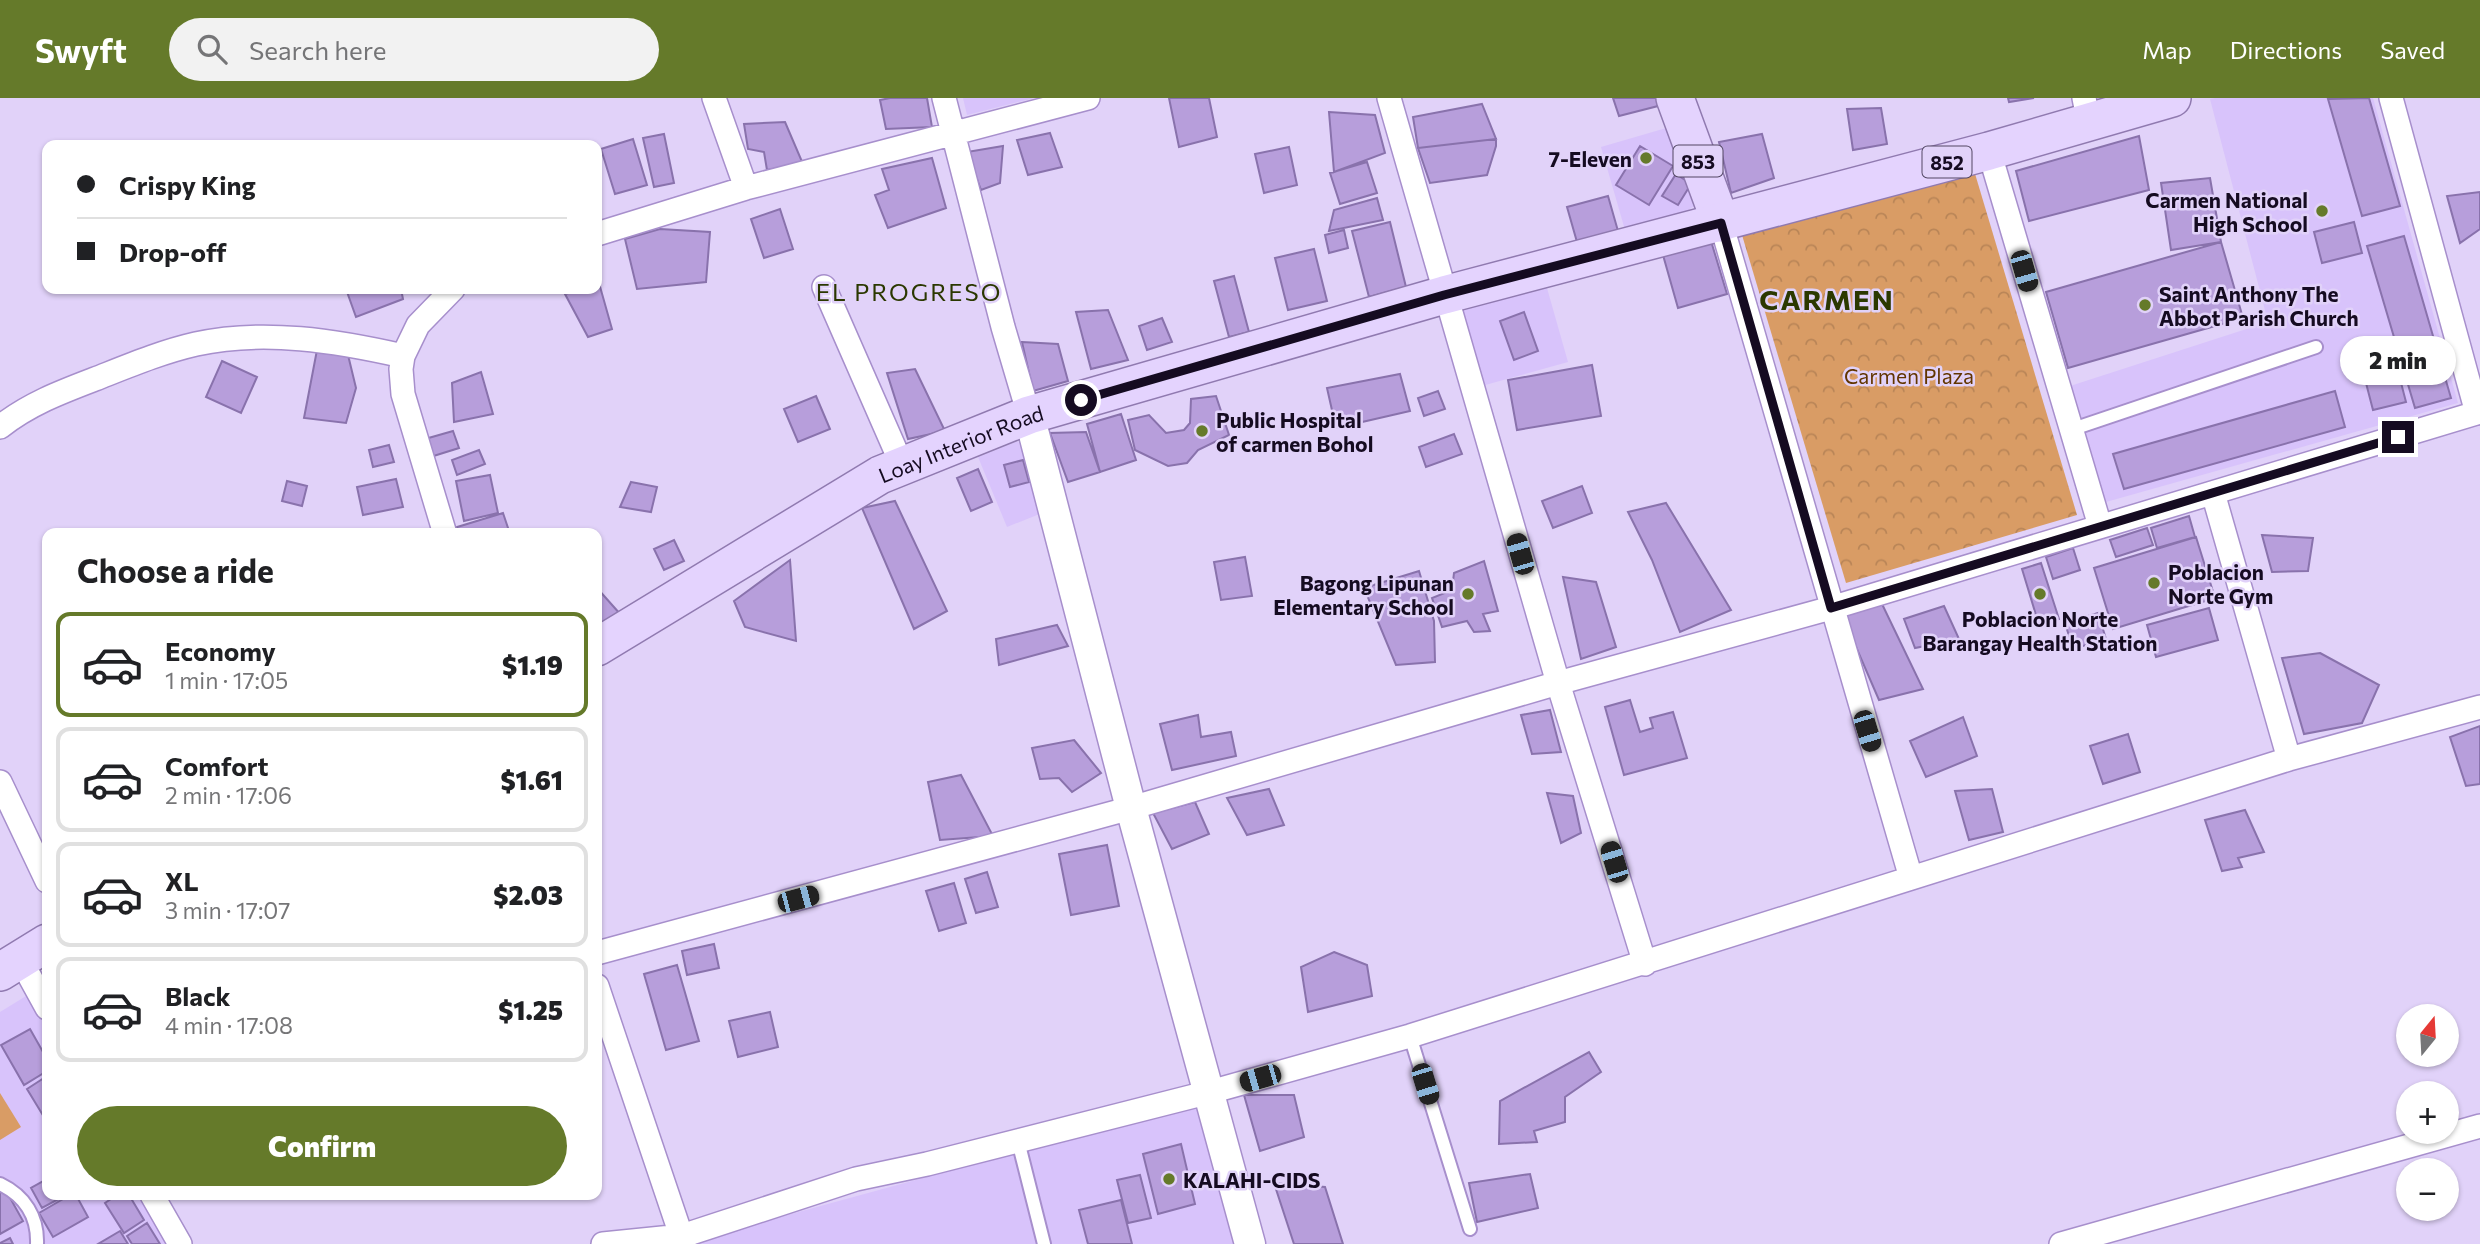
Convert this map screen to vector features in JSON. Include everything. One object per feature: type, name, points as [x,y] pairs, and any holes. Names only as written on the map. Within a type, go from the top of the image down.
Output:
[{"type":"main road","name":"853","points":[[1675,98],[1721,223]]},
{"type":"main road","name":"Loay Interior Road","points":[[602,644],[861,486],[902,465],[1029,415],[1444,295],[1989,151],[2087,111],[2172,98]]},
{"type":"street","points":[[714,98],[746,188]]},
{"type":"street","points":[[944,98],[1130,808],[1250,1244]]},
{"type":"street","points":[[602,232],[746,188],[1088,98]]},
{"type":"street","points":[[1389,98],[1558,683],[1645,964]]},
{"type":"street","points":[[602,952],[1130,808],[1558,683],[1831,608],[2478,413],[2391,98]]},
{"type":"street","points":[[1989,151],[2100,526]]},
{"type":"street","points":[[1721,223],[1911,878]]},
{"type":"street","points":[[824,287],[902,465]]},
{"type":"street","points":[[443,528],[401,384],[403,356],[418,325],[448,294]]},
{"type":"street","points":[[0,427],[36,402],[141,361],[198,344],[224,340],[304,339],[344,342],[403,356]]},
{"type":"street","points":[[2213,493],[2288,759]]},
{"type":"street","points":[[603,1244],[683,1240],[856,1179],[1210,1092],[1410,1036],[2288,759],[2480,707]]},
{"type":"street","points":[[0,782],[42,870]]},
{"type":"street","points":[[22,958],[42,998]]},
{"type":"street","points":[[602,1001],[683,1240]]},
{"type":"street","points":[[2061,1244],[2480,1125]]},
{"type":"street","points":[[155,1200],[180,1244]]},
{"type":"lane","points":[[2070,430],[2316,347]]},
{"type":"lane","points":[[1410,1036],[1470,1229]]},
{"type":"lane","points":[[1018,1141],[1044,1244]]},
{"type":"lane","points":[[0,1184],[12,1190],[29,1207],[38,1229],[37,1244]]},
{"type":"shaded area","points":[[963,98],[1034,98],[967,115]]},
{"type":"shaded area","name":"Carmen National High School","points":[[2373,98],[2458,403],[2106,502],[2067,387],[2268,322],[2210,99]]},
{"type":"shaded area","points":[[1680,124],[1697,204],[1687,211],[1625,230],[1601,147]]},
{"type":"shaded area","points":[[1545,281],[1568,362],[1478,387],[1455,306]]},
{"type":"shaded area","points":[[1018,441],[1047,511],[1007,527],[978,457]]},
{"type":"shaded area","points":[[31,993],[42,1012],[42,1200],[152,1200],[178,1244],[0,1244],[0,1012]]},
{"type":"shaded area","points":[[1201,1102],[1238,1244],[697,1244],[696,1240]]},
{"type":"green space","name":"Carmen Plaza","points":[[1973,167],[2077,515],[1846,583],[1742,235]]},
{"type":"green space","points":[[0,1093],[21,1127],[0,1140]]},
{"type":"building","points":[[927,98],[932,127],[886,129],[880,100]]},
{"type":"building","points":[[1169,98],[1209,98],[1217,137],[1179,147]]},
{"type":"building","points":[[1613,98],[1659,98],[1662,105],[1619,116]]},
{"type":"building","points":[[2008,98],[2034,98],[2009,102]]},
{"type":"building","points":[[2369,98],[2400,206],[2362,216],[2328,99]]},
{"type":"building","points":[[1482,104],[1496,139],[1418,148],[1413,117]]},
{"type":"building","points":[[1881,108],[1887,144],[1853,150],[1847,109]]},
{"type":"building","points":[[1329,112],[1375,115],[1385,153],[1334,172]]},
{"type":"building","points":[[785,122],[803,164],[767,170],[764,152],[748,149],[744,124]]},
{"type":"building","points":[[1050,133],[1062,167],[1028,175],[1017,140]]},
{"type":"building","points":[[664,134],[674,183],[654,187],[643,138]]},
{"type":"building","points":[[1762,134],[1774,178],[1731,193],[1719,142]]},
{"type":"building","points":[[2139,136],[2149,190],[2029,221],[2016,171]]},
{"type":"building","points":[[633,139],[647,185],[615,194],[602,149]]},
{"type":"building","points":[[1496,139],[1487,175],[1430,183],[1418,148]]},
{"type":"building","points":[[1003,146],[1000,183],[981,190],[967,152]]},
{"type":"building","points":[[1640,146],[1673,166],[1649,205],[1616,185]]},
{"type":"building","points":[[1289,147],[1297,185],[1264,193],[1255,154]]},
{"type":"building","points":[[932,158],[946,208],[888,228],[875,195],[889,190],[882,169]]},
{"type":"building","points":[[1367,162],[1377,193],[1340,204],[1330,173]]},
{"type":"building","points":[[1676,174],[1691,184],[1678,205],[1662,196]]},
{"type":"building","points":[[2210,178],[2221,242],[2171,250],[2161,183]]},
{"type":"building","points":[[2480,192],[2480,229],[2460,243],[2447,196]]},
{"type":"building","points":[[1608,196],[1618,231],[1577,242],[1567,207]]},
{"type":"building","points":[[1377,198],[1383,220],[1329,231],[1334,210]]},
{"type":"building","points":[[780,209],[793,249],[764,258],[751,219]]},
{"type":"building","points":[[1390,222],[1406,287],[1369,297],[1352,231]]},
{"type":"building","points":[[2354,222],[2362,253],[2322,263],[2314,232]]},
{"type":"building","points":[[660,229],[710,232],[706,282],[637,289],[625,239]]},
{"type":"building","points":[[1344,230],[1348,248],[1329,253],[1325,235]]},
{"type":"building","points":[[2404,236],[2451,398],[2415,408],[2367,246]]},
{"type":"building","points":[[1711,241],[1727,294],[1678,308],[1661,248]]},
{"type":"building","name":"Saint Anthony The Abbot Parish Church","points":[[2221,242],[2243,318],[2068,368],[2046,292]]},
{"type":"building","points":[[1314,249],[1327,301],[1288,310],[1275,258]]},
{"type":"building","points":[[1234,276],[1249,332],[1229,337],[1214,281]]},
{"type":"building","points":[[348,294],[402,294],[403,299],[356,317]]},
{"type":"building","points":[[565,294],[602,294],[612,329],[588,337]]},
{"type":"building","points":[[1108,310],[1128,360],[1091,369],[1076,312]]},
{"type":"building","points":[[1524,312],[1538,351],[1514,360],[1500,321]]},
{"type":"building","points":[[1162,318],[1172,342],[1147,350],[1139,326]]},
{"type":"building","points":[[1022,342],[1058,344],[1068,381],[1033,391]]},
{"type":"building","points":[[317,350],[348,355],[356,388],[346,423],[304,418]]},
{"type":"building","points":[[222,361],[257,377],[241,413],[206,397]]},
{"type":"building","points":[[1592,365],[1601,416],[1517,430],[1508,380]]},
{"type":"building","points":[[915,369],[945,431],[908,439],[887,373]]},
{"type":"building","points":[[481,372],[493,414],[454,422],[452,383]]},
{"type":"building","points":[[1400,374],[1410,411],[1336,428],[1327,388]]},
{"type":"building","points":[[2399,375],[2406,402],[2373,410],[2366,383]]},
{"type":"building","points":[[1438,391],[1445,409],[1424,416],[1418,398]]},
{"type":"building","points":[[2335,391],[2345,427],[2124,489],[2113,454]]},
{"type":"building","points":[[816,396],[830,429],[798,442],[784,409]]},
{"type":"building","name":"Public Hospital of carmen Bohol","points":[[1216,396],[1229,435],[1198,450],[1187,463],[1168,466],[1135,450],[1128,420],[1149,415],[1166,433],[1184,430],[1190,423],[1191,399]]},
{"type":"building","points":[[1121,414],[1136,460],[1100,472],[1087,424]]},
{"type":"building","points":[[453,431],[459,448],[424,459],[418,441]]},
{"type":"building","points":[[1086,432],[1100,472],[1068,482],[1050,433]]},
{"type":"building","points":[[1454,434],[1462,454],[1426,467],[1419,447]]},
{"type":"building","points":[[389,445],[394,462],[373,467],[369,450]]},
{"type":"building","points":[[479,450],[485,464],[457,475],[452,460]]},
{"type":"building","points":[[1023,460],[1029,482],[1010,487],[1004,465]]},
{"type":"building","points":[[978,469],[992,502],[971,511],[957,478]]},
{"type":"building","points":[[490,475],[498,513],[464,521],[456,481]]},
{"type":"building","points":[[396,479],[403,507],[363,515],[357,487]]},
{"type":"building","points":[[287,481],[307,486],[302,506],[282,501]]},
{"type":"building","points":[[631,482],[657,487],[651,512],[620,507]]},
{"type":"building","points":[[1582,486],[1592,513],[1553,528],[1542,501]]},
{"type":"building","points":[[895,501],[947,611],[914,629],[862,508]]},
{"type":"building","points":[[1666,503],[1731,610],[1680,632],[1652,560],[1628,512]]},
{"type":"building","points":[[503,513],[508,528],[454,528]]},
{"type":"building","points":[[2189,516],[2195,537],[2157,548],[2151,528]]},
{"type":"building","points":[[2147,528],[2153,545],[2116,557],[2110,540]]},
{"type":"building","points":[[2262,535],[2313,538],[2308,571],[2272,572]]},
{"type":"building","name":"Poblacion Norte Gym","points":[[2196,537],[2215,598],[2113,629],[2094,568]]},
{"type":"building","points":[[674,540],[684,561],[664,570],[654,549]]},
{"type":"building","points":[[2073,548],[2080,570],[2053,579],[2046,557]]},
{"type":"building","points":[[1245,557],[1252,596],[1221,600],[1214,562]]},
{"type":"building","points":[[790,560],[796,641],[745,627],[734,601]]},
{"type":"building","name":"Bagong Lipunan Elementary School","points":[[1484,561],[1498,611],[1483,614],[1490,631],[1474,632],[1467,621],[1442,627],[1432,598],[1452,590],[1454,573]]},
{"type":"building","name":"Poblacion Norte Barangay Health Station","points":[[2041,563],[2059,619],[2039,625],[2022,569]]},
{"type":"building","points":[[1419,571],[1434,621],[1435,662],[1396,665],[1364,588]]},
{"type":"building","points":[[1563,577],[1596,582],[1616,647],[1581,659]]},
{"type":"building","points":[[602,594],[621,615],[602,624]]},
{"type":"building","points":[[1882,604],[1923,689],[1879,700],[1840,610]]},
{"type":"building","points":[[1944,606],[1959,639],[1915,648],[1904,619]]},
{"type":"building","points":[[2209,608],[2218,640],[2156,657],[2147,625]]},
{"type":"building","points":[[2098,613],[2106,639],[2073,649],[2065,623]]},
{"type":"building","points":[[1057,625],[1068,646],[999,665],[996,639]]},
{"type":"building","points":[[2320,653],[2379,685],[2362,723],[2304,734],[2282,658]]},
{"type":"building","points":[[1630,700],[1640,732],[1653,728],[1650,718],[1673,712],[1687,758],[1624,775],[1605,707]]},
{"type":"building","points":[[1550,710],[1561,752],[1532,754],[1521,715]]},
{"type":"building","points":[[1198,715],[1201,737],[1231,732],[1236,756],[1172,770],[1160,724]]},
{"type":"building","points":[[1963,717],[1977,756],[1926,777],[1910,741]]},
{"type":"building","points":[[2480,726],[2480,784],[2466,786],[2450,737]]},
{"type":"building","points":[[2128,734],[2140,772],[2103,784],[2090,746]]},
{"type":"building","points":[[1074,740],[1101,773],[1072,792],[1059,778],[1040,779],[1032,748]]},
{"type":"building","points":[[961,775],[993,836],[940,840],[928,782]]},
{"type":"building","points":[[1269,789],[1284,825],[1247,835],[1227,798]]},
{"type":"building","points":[[1992,789],[2003,832],[1969,840],[1955,791]]},
{"type":"building","points":[[1547,793],[1573,796],[1581,833],[1561,843]]},
{"type":"building","points":[[1195,802],[1209,834],[1172,849],[1153,813]]},
{"type":"building","points":[[2245,810],[2264,852],[2238,858],[2242,867],[2222,871],[2205,820]]},
{"type":"building","points":[[1107,845],[1119,906],[1071,915],[1059,854]]},
{"type":"building","points":[[987,872],[998,907],[976,913],[965,879]]},
{"type":"building","points":[[954,883],[966,923],[939,931],[926,891]]},
{"type":"building","points":[[714,944],[719,968],[687,975],[682,951]]},
{"type":"building","points":[[1334,952],[1367,965],[1372,996],[1308,1012],[1301,967]]},
{"type":"building","points":[[677,965],[699,1041],[666,1050],[644,974]]},
{"type":"building","points":[[770,1012],[778,1047],[738,1057],[729,1021]]},
{"type":"building","points":[[30,1029],[42,1050],[42,1074],[24,1085],[1,1045]]},
{"type":"building","points":[[1589,1052],[1601,1072],[1565,1097],[1565,1122],[1534,1131],[1537,1142],[1499,1144],[1500,1101]]},
{"type":"building","points":[[42,1079],[42,1114],[27,1089]]},
{"type":"building","points":[[1244,1095],[1294,1095],[1304,1137],[1260,1151]]},
{"type":"building","name":"KALAHI-CIDS","points":[[1181,1144],[1195,1204],[1158,1214],[1143,1154]]},
{"type":"building","points":[[1530,1174],[1538,1208],[1477,1222],[1469,1183]]},
{"type":"building","points":[[1140,1175],[1151,1218],[1128,1223],[1117,1180]]},
{"type":"building","points":[[42,1182],[42,1200],[57,1200],[42,1208],[31,1188]]},
{"type":"building","points":[[1274,1183],[1325,1187],[1343,1244],[1294,1244]]},
{"type":"building","points":[[4,1187],[23,1221],[0,1234],[0,1189]]},
{"type":"building","points":[[61,1200],[79,1200],[88,1217],[53,1237],[39,1213]]},
{"type":"building","points":[[110,1200],[132,1200],[144,1220],[124,1233],[105,1203]]},
{"type":"building","points":[[1121,1200],[1132,1244],[1088,1244],[1079,1210]]},
{"type":"building","points":[[147,1223],[160,1244],[132,1244],[127,1236]]},
{"type":"building","points":[[120,1231],[128,1244],[98,1244]]},
{"type":"building","points":[[10,1238],[13,1244],[0,1244],[0,1243]]},
{"type":"place","name":"7-Eleven","points":[[1646,158]]},
{"type":"place","name":"Carmen National High School","points":[[2322,211]]},
{"type":"place","name":"Saint Anthony The Abbot Parish Church","points":[[2145,305]]},
{"type":"place","name":"Public Hospital of carmen Bohol","points":[[1202,431]]},
{"type":"place","name":"Poblacion Norte Gym","points":[[2154,583]]},
{"type":"place","name":"Bagong Lipunan Elementary School","points":[[1468,594]]},
{"type":"place","name":"Poblacion Norte Barangay Health Station","points":[[2040,594]]},
{"type":"place","name":"KALAHI-CIDS","points":[[1169,1179]]},
{"type":"district","name":"EL PROGRESO","points":[[909,291]]},
{"type":"district","name":"CARMEN","points":[[1827,299]]},
{"type":"route","points":[[1081,400],[1444,295],[1721,223],[1831,608],[2398,437]]}]
